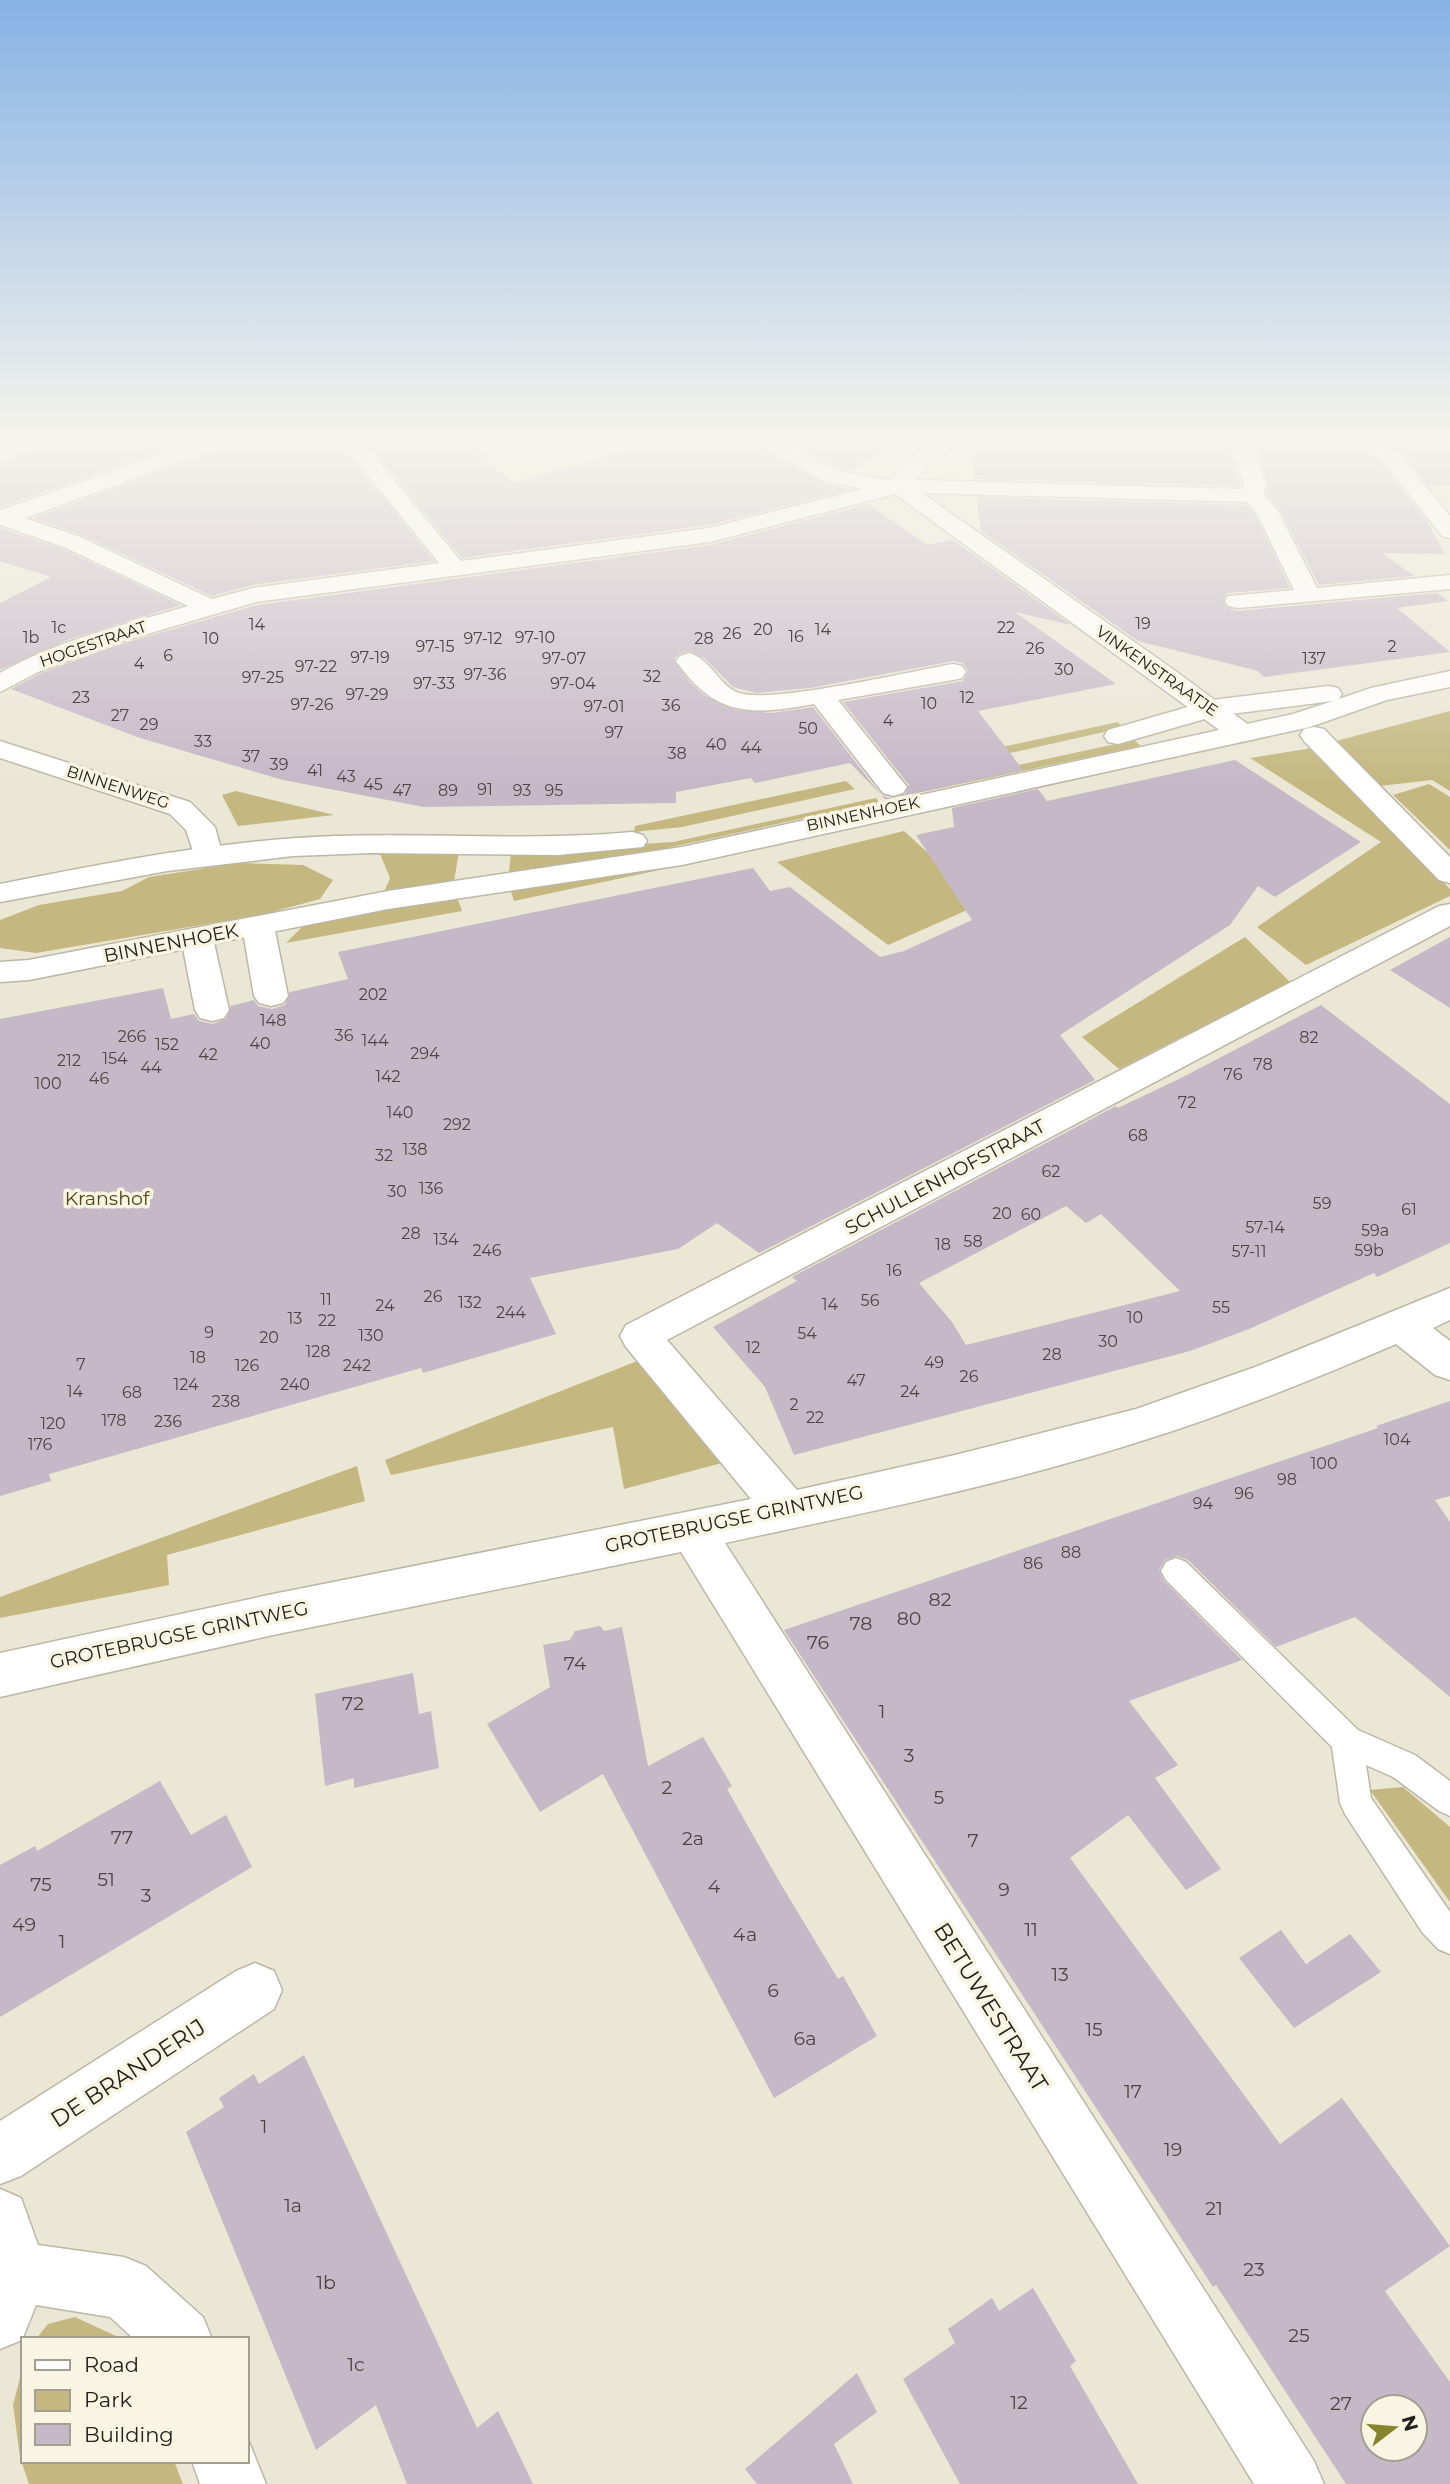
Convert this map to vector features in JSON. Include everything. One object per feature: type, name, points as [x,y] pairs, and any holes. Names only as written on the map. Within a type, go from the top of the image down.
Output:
[{"type":"street","points":[[95,553],[209,607]]},
{"type":"street","points":[[442,553],[454,567]]},
{"type":"street","name":"HOGESTRAAT","points":[[0,684],[29,667],[89,644],[254,595],[567,553]]},
{"type":"street","name":"VINKENSTRAATJE","points":[[993,553],[1212,708],[1243,734]]},
{"type":"street","points":[[1288,553],[1308,594]]},
{"type":"street","points":[[1237,601],[1362,592],[1450,582]]},
{"type":"street","points":[[689,661],[730,700],[771,704],[953,672]]},
{"type":"street","name":"BINNENHOEK","points":[[0,972],[29,970],[341,909],[682,856],[1300,722],[1380,694],[1450,679]]},
{"type":"street","name":"BINNENHOEK","points":[[0,893],[207,850],[336,845],[606,844],[662,838],[1138,732],[1212,708],[1310,695],[1380,694]]},
{"type":"street","points":[[821,696],[893,787]]},
{"type":"street","points":[[1314,735],[1450,874]]},
{"type":"street","name":"BINNENWEG","points":[[0,749],[180,808],[200,827],[207,850]]},
{"type":"street","name":"BINNENHOEK","points":[[336,845],[354,856],[369,873],[366,890],[341,909]]},
{"type":"street","name":"BINNENHOEK","points":[[0,901],[35,886]]},
{"type":"street","name":"SCHULLENHOFSTRAAT","points":[[787,1510],[640,1336],[1450,913]]},
{"type":"street","points":[[258,926],[271,996]]},
{"type":"street","points":[[197,938],[212,1010]]},
{"type":"street","name":"GROTEBRUGSE GRINTWEG","points":[[0,1675],[170,1634],[787,1510],[1092,1438],[1245,1389],[1450,1303]]},
{"type":"street","points":[[1401,1325],[1450,1364]]},
{"type":"street","name":"BETUWESTRAAT","points":[[692,1530],[1291,2484]]},
{"type":"street","name":"DE BRANDERIJ","points":[[0,2155],[255,1990]]},
{"type":"street","points":[[6,2269],[124,2288],[179,2337]]},
{"type":"street","points":[[226,2463],[233,2484]]},
{"type":"lane","points":[[1176,1571],[1347,1740],[1404,1766],[1450,1800]]},
{"type":"lane","points":[[1347,1740],[1356,1803],[1434,1920],[1450,1937]]},
{"type":"green space","points":[[1450,711],[1450,791],[1432,780],[1379,786],[1336,741]]},
{"type":"green space","points":[[1118,722],[1122,728],[961,764],[955,757]]},
{"type":"green space","points":[[1134,740],[1141,746],[912,794],[908,789]]},
{"type":"green space","points":[[1313,748],[1450,889],[1450,896],[1306,965],[1257,927],[1381,842],[1250,758]]},
{"type":"green space","points":[[846,781],[855,789],[682,827],[634,832],[635,826]]},
{"type":"green space","points":[[1429,784],[1450,797],[1450,850],[1393,795]]},
{"type":"green space","points":[[236,791],[334,815],[238,826],[222,795]]},
{"type":"green space","points":[[876,798],[879,802],[639,854],[509,872],[511,852],[673,842]]},
{"type":"green space","points":[[844,825],[847,830],[514,901],[510,889]]},
{"type":"green space","points":[[904,831],[983,903],[888,945],[777,862]]},
{"type":"green space","points":[[459,852],[454,881],[384,892],[390,878],[380,854]]},
{"type":"green space","points":[[239,863],[303,865],[333,880],[320,899],[261,915],[36,953],[0,948],[0,920],[39,905],[122,891],[149,877]]},
{"type":"green space","points":[[457,897],[462,911],[286,943],[303,926]]},
{"type":"green space","points":[[1245,937],[1290,982],[1119,1069],[1082,1037]]},
{"type":"green space","points":[[640,1360],[722,1463],[624,1489],[613,1427],[391,1475],[385,1460]]},
{"type":"green space","points":[[357,1466],[365,1501],[167,1555],[169,1585],[0,1618],[0,1597]]},
{"type":"green space","points":[[1403,1787],[1450,1827],[1450,1902],[1370,1790]]},
{"type":"green space","points":[[75,2317],[118,2337],[38,2337],[48,2324]]},
{"type":"green space","points":[[21,2374],[21,2460],[20,2457],[13,2405]]},
{"type":"green space","points":[[22,2463],[175,2463],[183,2484],[29,2484]]},
{"type":"building","points":[[0,553],[71,553],[181,605],[67,640],[0,670],[0,603],[51,577],[0,561]]},
{"type":"building","points":[[119,553],[427,553],[434,561],[253,585],[212,596]]},
{"type":"building","points":[[458,553],[500,553],[462,558]]},
{"type":"building","points":[[650,553],[971,553],[1071,625],[1015,612],[1116,684],[978,711],[1023,770],[897,797],[905,794],[909,785],[843,702],[963,681],[968,671],[963,663],[954,661],[810,688],[756,693],[733,687],[705,659],[690,651],[679,654],[674,659],[689,681],[704,695],[736,710],[772,713],[813,707],[881,794],[850,763],[755,783],[751,778],[676,792],[676,803],[424,807],[283,780],[140,738],[11,689],[39,674],[111,647],[257,605]]},
{"type":"building","points":[[1012,553],[1273,553],[1290,588],[1228,593],[1223,600],[1226,607],[1237,611],[1437,593],[1448,601],[1397,608],[1450,652],[1264,677],[1258,671],[1138,641]]},
{"type":"building","points":[[1302,553],[1444,553],[1445,554],[1382,553],[1414,576],[1319,585]]},
{"type":"building","points":[[1235,760],[1361,842],[1275,897],[1258,886],[1230,925],[1060,1035],[1095,1080],[759,1253],[717,1223],[678,1249],[530,1278],[556,1334],[423,1373],[421,1368],[49,1474],[51,1481],[0,1496],[0,1019],[163,988],[171,1019],[194,1014],[199,1021],[213,1024],[226,1019],[231,1006],[254,1000],[258,1006],[272,1009],[285,1005],[290,992],[348,979],[338,952],[753,868],[770,891],[790,887],[880,957],[904,951],[972,920],[916,835],[954,827],[952,808],[1038,789],[1047,801]]},
{"type":"building","points":[[1450,937],[1450,1008],[1390,970]]},
{"type":"building","points":[[1321,1005],[1450,1104],[1450,1243],[1377,1277],[1374,1273],[1249,1329],[1190,1351],[794,1455],[765,1387],[713,1327],[797,1281],[792,1277],[1116,1106],[1118,1108]],"holes":[[[1066,1206],[1086,1223],[1101,1214],[1180,1291],[966,1345],[952,1322],[919,1283]]]},
{"type":"building","points":[[1450,1401],[1450,1496],[1435,1500],[1450,1522],[1450,1697],[1355,1617],[1276,1647],[1188,1560],[1177,1556],[1165,1560],[1159,1570],[1164,1581],[1242,1660],[1129,1701],[1178,1765],[1155,1778],[1221,1869],[1186,1890],[1128,1815],[1070,1858],[1280,2144],[1342,2098],[1450,2246],[1385,2291],[1450,2382],[1450,2484],[1346,2484],[1216,2285],[1213,2287],[784,1630],[1378,1428],[1376,1426]]},
{"type":"building","points":[[600,1626],[604,1631],[622,1627],[648,1766],[703,1737],[732,1786],[727,1789],[779,1881],[838,1979],[843,1976],[877,2036],[774,2098],[603,1774],[540,1812],[487,1724],[550,1687],[543,1645],[570,1640],[575,1631]]},
{"type":"building","points":[[413,1673],[419,1714],[431,1711],[439,1768],[354,1788],[354,1778],[325,1786],[315,1694]]},
{"type":"building","points":[[160,1781],[191,1835],[226,1815],[252,1867],[0,2017],[0,1865],[35,1846],[37,1851]]},
{"type":"building","points":[[1281,1930],[1306,1964],[1350,1934],[1381,1972],[1294,2028],[1239,1958]]},
{"type":"building","points":[[304,2055],[477,2428],[498,2411],[533,2484],[407,2484],[376,2405],[316,2450],[186,2132],[224,2107],[219,2098],[254,2074],[259,2084]]},
{"type":"building","points":[[1033,2288],[1076,2361],[1070,2366],[1138,2484],[960,2484],[903,2379],[955,2343],[948,2329],[992,2298],[999,2311]]},
{"type":"building","points":[[857,2373],[877,2412],[834,2444],[853,2484],[757,2484],[745,2469]]},
{"type":"park label","name":"Kranshof","points":[[107,1198]]}]
